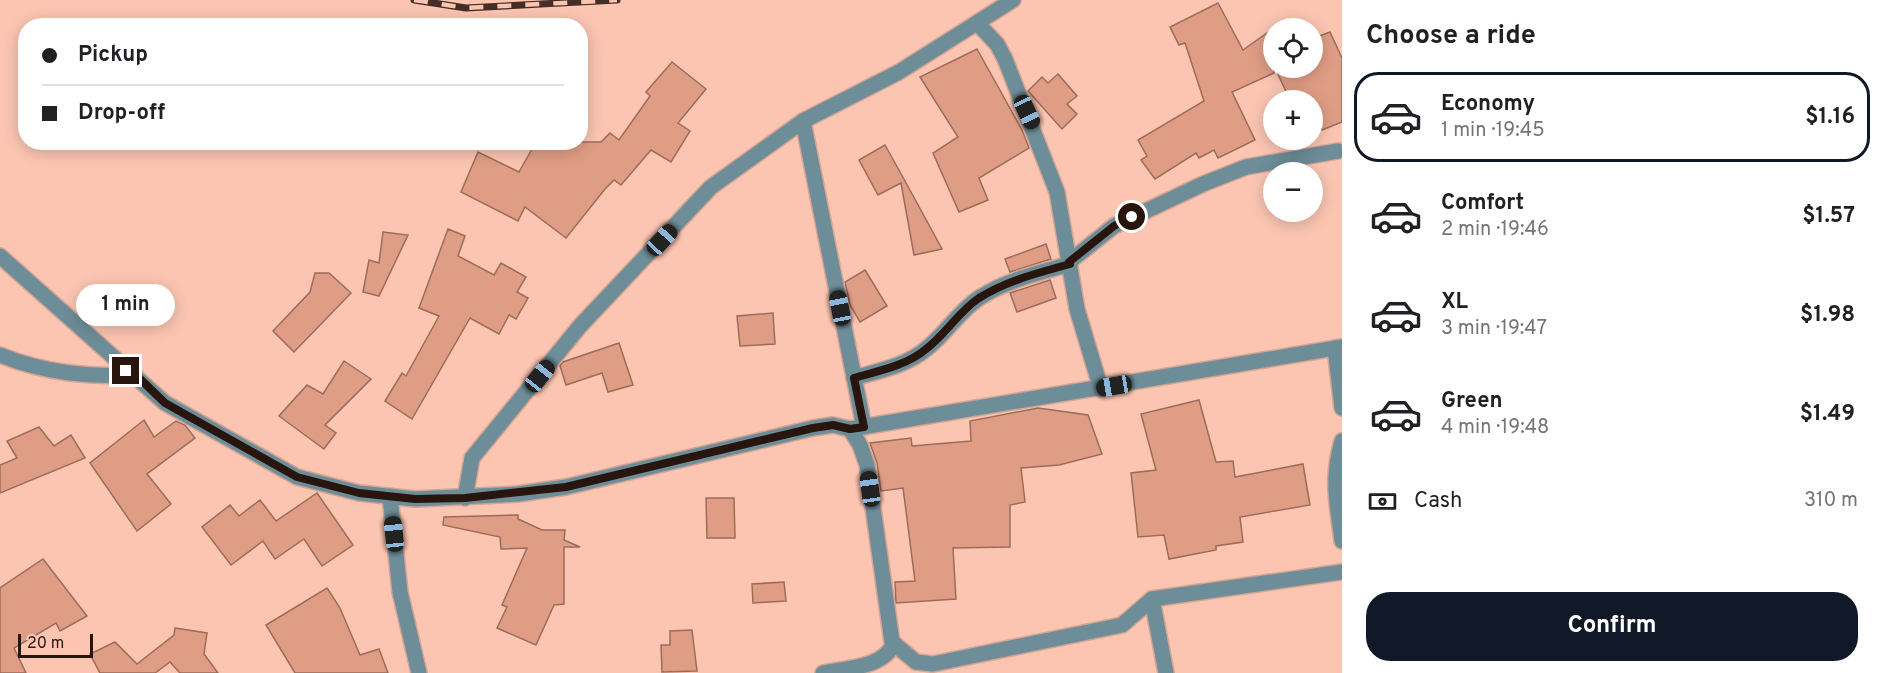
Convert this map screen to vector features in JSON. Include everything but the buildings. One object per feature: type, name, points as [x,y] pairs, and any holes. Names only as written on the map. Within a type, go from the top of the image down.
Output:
[{"type":"street","points":[[465,498],[472,459],[580,326],[711,187],[803,121],[899,72],[1013,0]]},
{"type":"street","points":[[977,23],[997,44],[1035,130],[1057,192],[1077,309],[1101,389]]},
{"type":"street","points":[[803,121],[854,378],[857,428],[867,465],[889,630],[894,643],[916,668],[1122,625],[1152,599],[1342,572]]},
{"type":"street","points":[[854,378],[906,363],[927,349],[952,319],[979,298],[1016,278],[1070,263],[1114,226],[1203,184],[1246,167],[1338,151]]},
{"type":"street","points":[[0,256],[126,371],[136,375],[165,403],[297,477],[359,493],[415,499],[465,498],[566,487],[823,426],[857,428],[1101,389],[1338,347],[1342,408]]},
{"type":"street","points":[[0,355],[26,366],[91,377],[136,375]]},
{"type":"street","points":[[1342,441],[1335,463],[1334,482],[1342,541]]},
{"type":"street","points":[[390,496],[400,592],[419,673]]},
{"type":"street","points":[[1152,599],[1166,673]]},
{"type":"street","points":[[823,673],[873,662],[890,652],[894,643]]},
{"type":"railway","points":[[414,0],[466,8],[617,0]]},
{"type":"route","points":[[126,371],[136,375],[165,403],[297,477],[359,493],[415,499],[518,494],[566,487],[813,428],[833,425],[850,429],[864,427],[854,378],[906,363],[927,349],[952,319],[979,298],[1016,278],[1070,264],[1069,262],[1084,253],[1114,226],[1132,217]]}]
